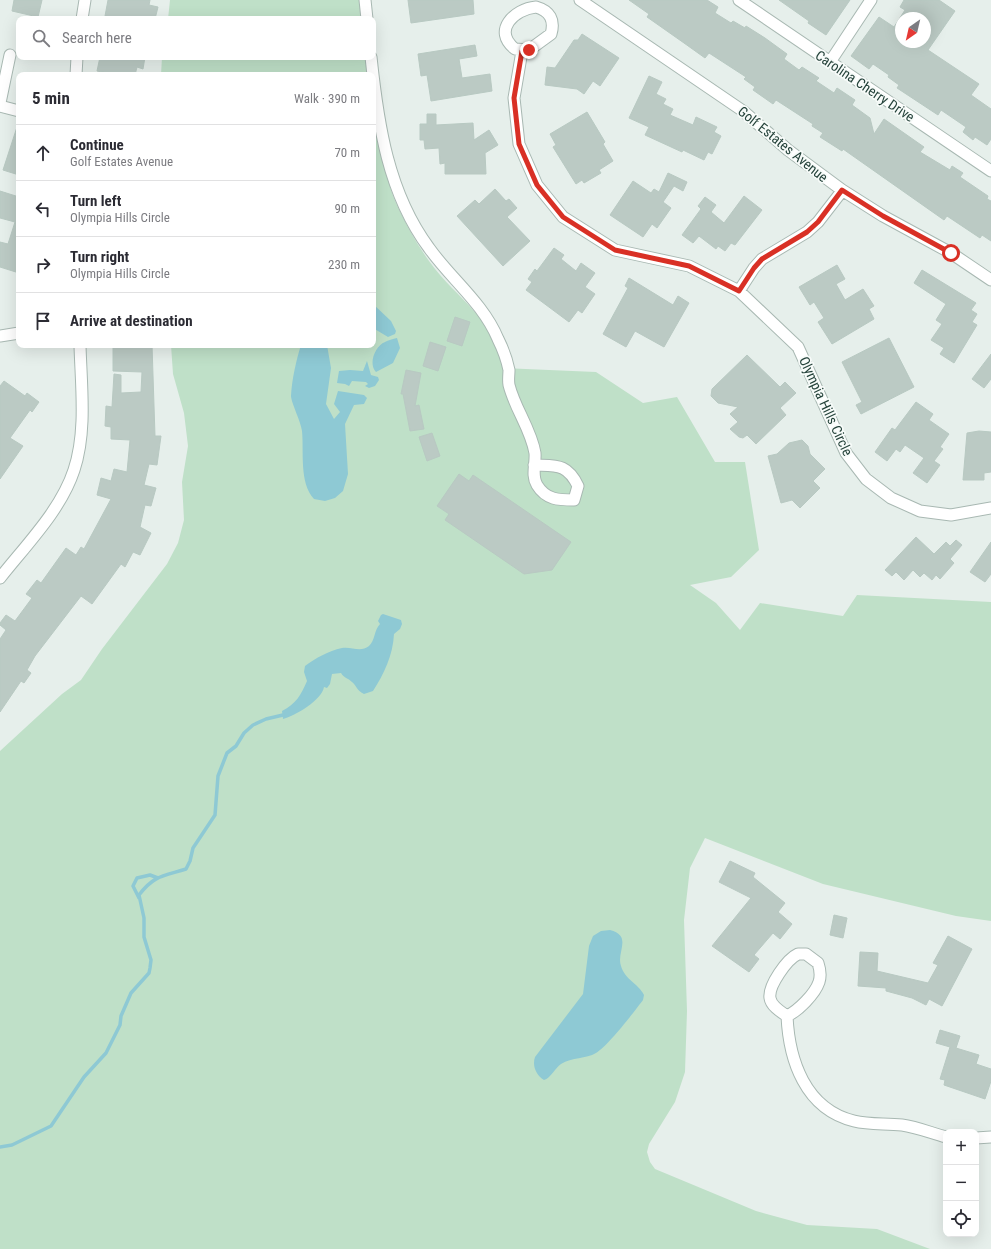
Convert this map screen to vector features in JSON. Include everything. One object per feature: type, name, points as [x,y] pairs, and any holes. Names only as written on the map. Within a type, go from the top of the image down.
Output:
[{"type":"street","points":[[82,16],[85,0]]},
{"type":"street","points":[[364,0],[367,16]]},
{"type":"street","name":"Golf Estates Avenue","points":[[580,0],[743,111],[788,150],[842,190],[883,216],[951,253],[991,280]]},
{"type":"street","name":"Carolina Cherry Drive","points":[[739,0],[991,171]]},
{"type":"street","points":[[830,62],[871,0]]},
{"type":"street","points":[[529,8],[543,9],[552,20],[552,34],[529,50],[522,51],[515,49],[506,38],[505,31],[507,24],[511,18],[529,8]]},
{"type":"street","name":"Olympia Hills Circle","points":[[522,51],[514,98],[519,144],[537,185],[563,217],[615,250],[689,266],[739,291],[798,347],[846,453],[866,480],[891,498],[920,511],[951,515],[991,508]]},
{"type":"street","points":[[0,103],[10,56]]},
{"type":"street","points":[[76,72],[77,60]]},
{"type":"street","points":[[371,60],[373,72]]},
{"type":"street","points":[[376,94],[380,124],[398,192],[419,235],[457,284],[472,298],[492,325],[505,357],[509,385],[532,443],[535,454],[534,465]]},
{"type":"street","points":[[0,106],[16,109]]},
{"type":"street","points":[[739,291],[754,268],[762,259],[807,232],[822,218],[842,190]]},
{"type":"street","points":[[0,336],[16,333]]},
{"type":"street","points":[[0,578],[63,494],[74,470],[80,441],[80,348]]},
{"type":"street","points":[[798,954],[806,954],[818,963],[820,975],[819,983],[800,1008],[787,1016],[776,1008],[770,999],[771,987],[792,957],[798,954]]},
{"type":"street","points":[[787,1016],[788,1040],[796,1069],[804,1084],[824,1106],[852,1121],[866,1124],[902,1125],[943,1136]]},
{"type":"street","points":[[979,1138],[991,1137]]},
{"type":"green space","points":[[170,0],[360,0],[363,16],[168,16]]},
{"type":"green space","points":[[162,60],[368,60],[370,72],[161,72]]},
{"type":"green space","points":[[376,116],[387,177],[399,210],[415,240],[429,261],[483,321],[499,350],[504,368],[596,372],[643,403],[677,397],[715,462],[745,462],[759,550],[731,577],[690,585],[716,603],[740,630],[760,603],[843,616],[857,595],[991,602],[991,921],[956,916],[823,884],[705,838],[690,868],[684,920],[687,1011],[685,1072],[675,1102],[649,1144],[647,1152],[650,1162],[655,1169],[756,1211],[807,1225],[877,1229],[930,1249],[0,1249],[0,751],[62,694],[81,680],[102,649],[167,564],[178,543],[184,520],[182,482],[188,446],[184,413],[173,374],[171,348],[376,348]]},
{"type":"water","points":[[376,307],[391,321],[396,331],[395,334],[388,337],[376,330]]},
{"type":"water","points":[[397,338],[400,348],[393,363],[376,372],[374,369],[373,360],[378,347],[381,344]]},
{"type":"water","points":[[300,348],[328,348],[331,368],[326,404],[334,419],[340,412],[334,404],[338,391],[364,395],[367,398],[364,404],[354,405],[345,424],[348,474],[343,491],[335,498],[325,501],[314,499],[309,492],[304,476],[302,431],[291,399],[296,364]]},
{"type":"water","points":[[367,361],[371,375],[378,377],[379,380],[375,386],[369,388],[365,386],[368,384],[366,382],[352,381],[349,386],[337,383],[339,371],[363,371]]},
{"type":"water","points":[[383,614],[401,620],[402,624],[400,629],[394,634],[392,649],[387,664],[373,691],[364,694],[341,673],[332,674],[330,684],[327,688],[324,687],[322,692],[313,702],[294,715],[283,719],[282,711],[298,699],[303,691],[307,681],[304,672],[305,666],[322,655],[337,649],[362,649],[369,646],[380,624],[378,621]]},
{"type":"water","points":[[610,930],[621,936],[621,966],[625,975],[644,995],[643,1000],[621,1028],[601,1049],[592,1055],[570,1060],[561,1064],[549,1077],[544,1080],[535,1070],[535,1057],[583,994],[589,946],[593,936],[601,931]]},
{"type":"building","points":[[14,0],[42,0],[38,16],[12,11]]},
{"type":"building","points":[[108,0],[150,0],[149,5],[158,7],[156,16],[105,16]]},
{"type":"building","points":[[408,0],[473,0],[474,14],[411,23]]},
{"type":"building","points":[[629,0],[707,0],[718,7],[715,13],[731,23],[733,21],[745,28],[746,26],[765,38],[787,54],[784,59],[799,70],[802,67],[819,78],[816,81],[834,93],[837,88],[855,100],[852,105],[870,118],[874,134],[884,119],[924,147],[920,152],[950,170],[952,166],[963,173],[960,177],[988,196],[987,199],[991,201],[991,241],[982,235],[980,238],[947,216],[944,220],[843,149],[842,151],[820,137],[823,133],[812,126],[813,124],[776,100],[773,104],[753,90],[755,87],[744,79],[746,77],[709,53],[705,58],[647,17],[649,14]]},
{"type":"building","points":[[779,0],[850,0],[826,35]]},
{"type":"building","points":[[904,0],[939,0],[955,11],[931,46],[931,12],[904,12],[905,10],[900,7]]},
{"type":"building","points":[[879,17],[894,27],[895,25],[895,48],[929,48],[928,50],[979,84],[971,95],[991,109],[991,139],[987,145],[975,137],[973,140],[963,132],[966,127],[941,110],[938,115],[897,88],[899,85],[888,77],[889,75],[873,64],[869,69],[851,56]]},
{"type":"building","points":[[582,34],[619,58],[600,86],[593,81],[584,94],[577,89],[545,85],[547,67],[555,68],[574,40],[578,40]]},
{"type":"building","points":[[475,45],[477,56],[459,59],[462,78],[490,74],[492,91],[431,101],[427,75],[421,76],[418,54]]},
{"type":"building","points":[[99,60],[144,60],[143,69],[137,67],[136,72],[97,71]]},
{"type":"building","points":[[649,76],[662,82],[656,94],[666,99],[663,104],[673,109],[670,115],[693,125],[696,117],[717,127],[714,132],[721,136],[712,154],[708,152],[704,160],[683,150],[682,152],[645,135],[649,127],[629,118]]},
{"type":"building","points":[[587,112],[605,142],[603,144],[613,161],[599,170],[601,173],[584,183],[582,180],[576,184],[553,147],[556,145],[550,134]]},
{"type":"building","points":[[427,114],[436,114],[436,125],[473,123],[474,140],[489,130],[498,145],[485,153],[486,174],[445,174],[445,163],[440,164],[439,148],[425,149],[424,140],[420,140],[420,124],[427,124]]},
{"type":"building","points":[[16,130],[16,174],[3,170]]},
{"type":"building","points":[[668,173],[687,182],[683,191],[674,186],[663,202],[671,208],[657,228],[652,224],[643,237],[610,215],[633,181],[651,193],[654,189],[659,192]]},
{"type":"building","points":[[495,189],[506,201],[509,199],[517,208],[507,217],[530,241],[503,266],[457,216],[475,200],[479,204]]},
{"type":"building","points":[[0,191],[16,196],[16,272],[0,267],[0,242],[8,244],[15,222],[0,218]]},
{"type":"building","points":[[744,196],[762,210],[735,245],[731,243],[725,251],[718,246],[716,249],[699,236],[693,243],[682,235],[701,209],[698,206],[705,197],[716,205],[711,212],[724,223]]},
{"type":"building","points":[[554,248],[564,255],[561,259],[576,271],[581,263],[595,273],[585,287],[595,294],[582,313],[578,310],[569,322],[526,290],[532,282],[528,279],[535,269],[537,271]]},
{"type":"building","points":[[837,265],[845,279],[836,284],[845,300],[863,289],[874,306],[869,309],[874,319],[832,344],[818,322],[824,318],[814,302],[810,305],[799,287]]},
{"type":"building","points":[[922,270],[976,303],[971,310],[977,314],[972,322],[977,325],[954,363],[940,354],[944,348],[931,340],[942,324],[936,320],[946,304],[914,283]]},
{"type":"building","points":[[629,278],[673,305],[678,296],[689,303],[664,347],[635,331],[626,347],[603,334],[628,288],[625,286]]},
{"type":"building","points":[[455,317],[470,322],[462,346],[447,341]]},
{"type":"building","points":[[889,338],[914,387],[861,414],[856,405],[862,402],[842,362]]},
{"type":"building","points":[[430,342],[446,347],[438,371],[423,366]]},
{"type":"building","points":[[113,348],[152,348],[155,436],[161,436],[157,465],[149,464],[144,485],[156,488],[151,506],[145,505],[140,527],[151,533],[140,555],[133,552],[125,567],[121,564],[92,604],[81,596],[35,656],[27,670],[31,673],[24,683],[21,681],[0,712],[0,639],[6,630],[0,625],[0,623],[6,615],[15,621],[32,598],[26,594],[37,580],[41,583],[66,548],[76,555],[81,547],[84,549],[111,499],[97,495],[101,478],[111,481],[114,469],[127,472],[130,440],[111,439],[111,427],[105,426],[106,406],[112,407],[114,374],[121,375],[121,393],[141,392],[142,372],[113,371]]},
{"type":"building","points":[[991,354],[991,379],[984,388],[972,379]]},
{"type":"building","points":[[747,355],[780,387],[785,382],[796,393],[780,408],[786,415],[756,444],[747,435],[743,438],[739,437],[730,429],[738,422],[730,414],[738,407],[718,403],[711,396],[712,389]]},
{"type":"building","points":[[406,370],[421,373],[415,406],[419,405],[424,429],[410,431],[403,394],[401,394]]},
{"type":"building","points":[[4,381],[25,396],[27,393],[39,402],[32,412],[30,410],[10,438],[23,446],[0,479],[0,386]]},
{"type":"building","points":[[916,402],[933,414],[929,420],[949,434],[940,447],[943,449],[934,461],[940,465],[927,483],[913,473],[924,458],[905,445],[900,452],[896,449],[887,461],[875,452],[892,428],[895,430]]},
{"type":"building","points":[[979,431],[991,432],[991,472],[984,473],[984,480],[963,480],[967,433]]},
{"type":"building","points":[[432,433],[440,456],[427,461],[419,437]]},
{"type":"building","points":[[802,440],[808,446],[810,454],[825,469],[813,481],[820,488],[800,508],[792,500],[781,503],[768,456],[777,454],[789,443]]},
{"type":"building","points":[[459,474],[469,481],[473,475],[571,542],[552,570],[524,574],[445,520],[449,514],[437,506]]},
{"type":"building","points":[[916,537],[934,554],[946,542],[950,546],[956,540],[962,545],[950,559],[954,563],[940,579],[936,575],[932,580],[924,573],[920,577],[913,570],[904,580],[896,572],[892,576],[885,570]]},
{"type":"building","points":[[991,542],[991,574],[985,582],[970,572]]},
{"type":"building","points":[[730,861],[755,873],[753,877],[785,903],[778,912],[792,924],[780,939],[773,933],[754,955],[759,959],[749,972],[712,946],[751,898],[719,882]]},
{"type":"building","points":[[834,915],[847,918],[843,938],[830,935]]},
{"type":"building","points":[[948,936],[972,949],[942,1006],[929,999],[926,1005],[912,998],[886,991],[886,988],[858,986],[860,952],[878,953],[877,971],[928,983],[938,965],[933,963]]},
{"type":"building","points":[[940,1030],[960,1036],[956,1048],[979,1055],[976,1064],[991,1069],[991,1081],[985,1099],[944,1085],[945,1080],[940,1079],[950,1047],[936,1043]]},
{"type":"waterway","points":[[0,1147],[12,1145],[51,1126],[84,1077],[106,1053],[120,1025],[121,1016],[131,993],[149,973],[151,960],[144,937],[144,918],[139,895],[144,888],[160,877],[186,869],[190,861],[193,848],[215,815],[218,776],[227,753],[236,746],[244,733],[253,725],[266,719],[283,715]]},
{"type":"waterway","points":[[139,898],[133,886],[137,878],[150,875],[158,878]]},
{"type":"route","points":[[529,50],[522,51],[514,98],[519,144],[537,185],[563,217],[615,250],[689,266],[739,291],[754,268],[762,259],[770,252],[796,240],[807,232],[826,213],[842,190],[906,230],[951,253]]}]
